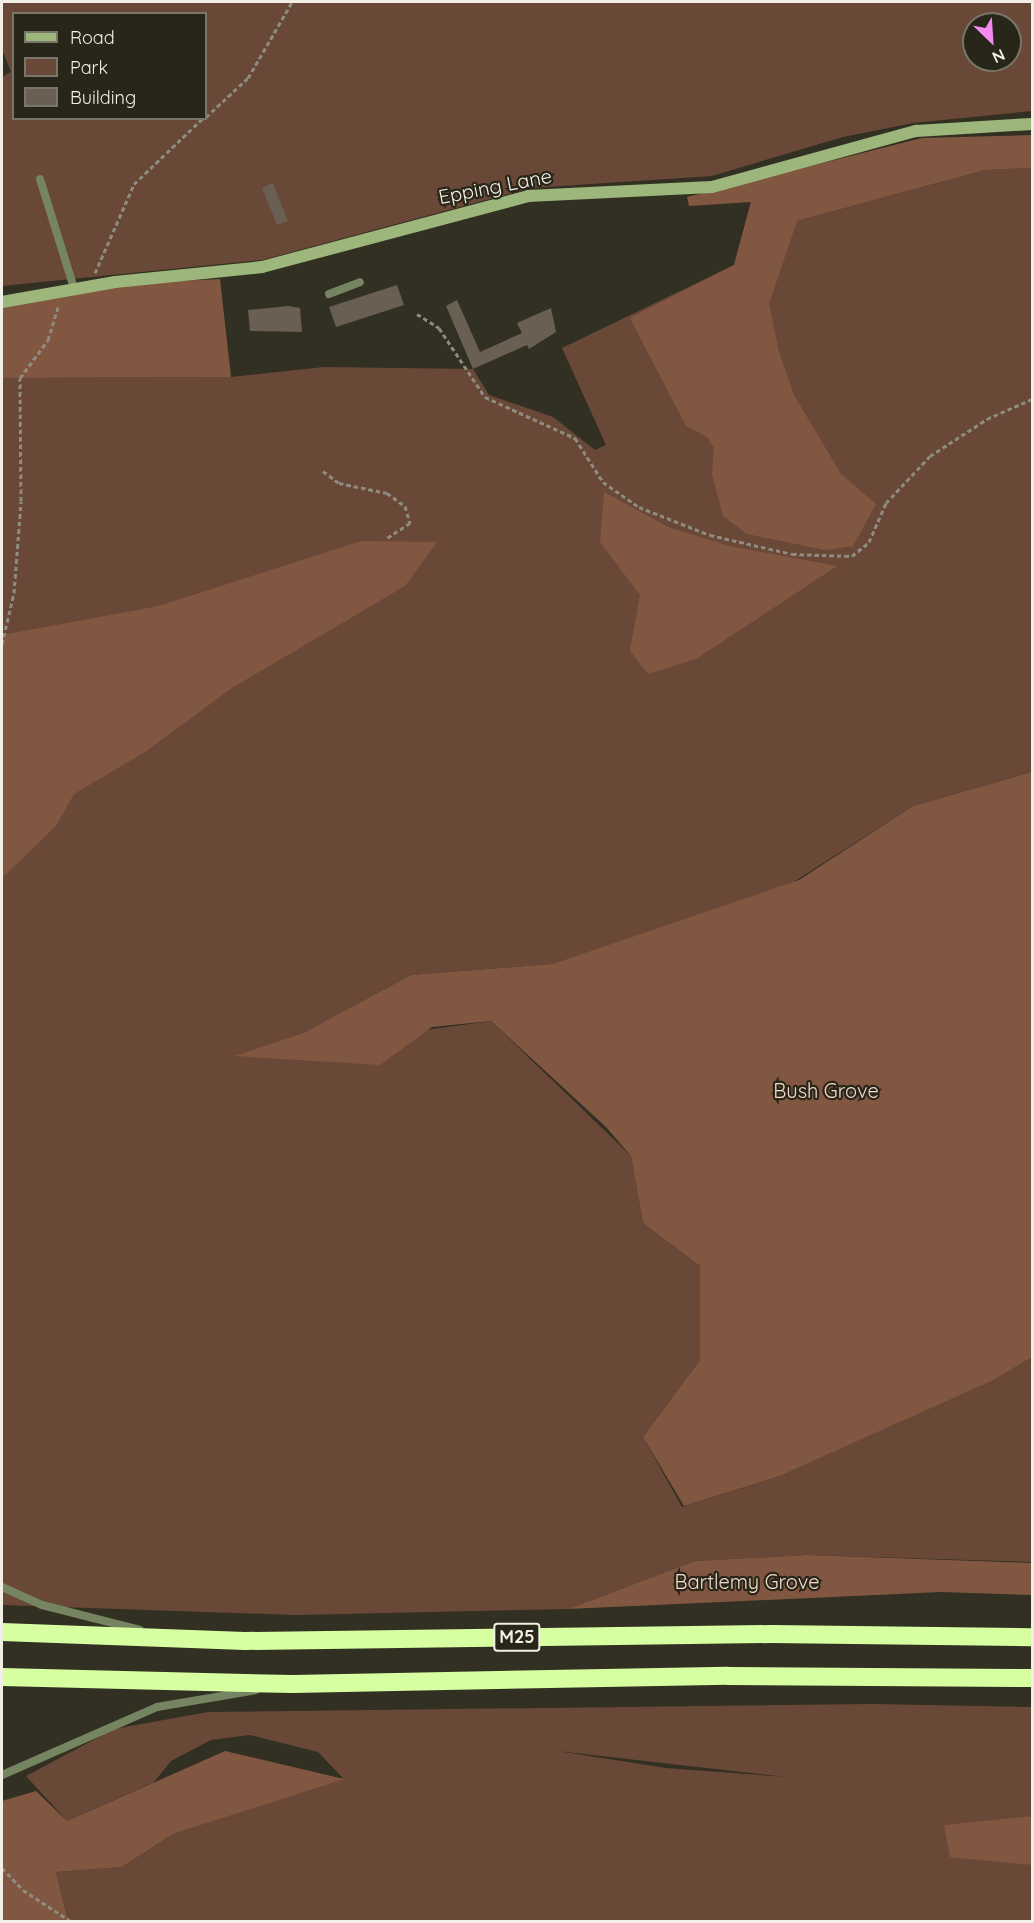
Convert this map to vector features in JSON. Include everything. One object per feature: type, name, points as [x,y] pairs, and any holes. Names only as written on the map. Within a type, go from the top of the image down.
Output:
[{"type":"highway","name":"M25","points":[[2,1632],[181,1640],[793,1634],[1032,1637]]},
{"type":"highway","name":"M25","points":[[2,1677],[293,1684],[764,1676],[1032,1678]]},
{"type":"street","name":"Epping Lane","points":[[2,302],[91,285],[262,267],[528,196],[712,187],[916,131],[1032,124]]},
{"type":"lane","points":[[40,178],[69,288]]},
{"type":"lane","points":[[328,294],[360,282]]},
{"type":"lane","points":[[2,1587],[42,1605],[181,1640]]},
{"type":"lane","points":[[2,1775],[157,1707],[293,1684]]},
{"type":"path","points":[[207,116],[240,88],[248,78],[292,2]]},
{"type":"path","points":[[91,285],[108,232],[134,184],[202,120]]},
{"type":"path","points":[[2,644],[14,593],[21,501],[20,378],[48,340],[69,288]]},
{"type":"path","points":[[417,314],[439,328],[485,397],[575,438],[603,482],[639,507],[690,529],[792,554],[852,556],[869,542],[886,502],[930,456],[987,419],[1032,399]]},
{"type":"path","points":[[323,471],[339,483],[387,493],[410,517],[406,530],[387,538]]},
{"type":"path","points":[[2,1868],[23,1890],[72,1922]]},
{"type":"green space","points":[[2,2],[1032,2],[1032,111],[913,123],[843,137],[712,176],[531,188],[262,260],[2,286],[2,77],[11,72],[2,49]]},
{"type":"green space","points":[[1032,135],[1032,168],[985,170],[797,221],[769,304],[779,352],[794,395],[841,474],[876,504],[853,546],[825,550],[747,534],[723,516],[712,474],[714,448],[707,437],[686,426],[630,318],[734,265],[751,202],[689,206],[687,197],[922,138]]},
{"type":"green space","points":[[1032,168],[1032,772],[913,806],[792,883],[552,964],[411,975],[303,1033],[237,1056],[491,1021],[631,1156],[643,1223],[700,1266],[700,1360],[643,1437],[682,1507],[780,1476],[994,1380],[1032,1357],[1032,1562],[807,1555],[695,1561],[568,1609],[296,1615],[2,1605],[2,378],[231,377],[324,367],[473,369],[489,395],[553,417],[595,450],[606,445],[562,348],[734,265],[751,202],[797,221],[985,170]]},
{"type":"green space","points":[[220,279],[231,377],[2,378],[2,307],[116,284]]},
{"type":"green space","points":[[604,492],[668,527],[729,546],[837,566],[696,659],[648,674],[630,651],[640,595],[600,542]]},
{"type":"green space","points":[[361,541],[437,542],[405,586],[232,688],[145,752],[74,794],[56,826],[2,878],[2,635],[159,606]]},
{"type":"green space","name":"Bush Grove","points":[[1032,772],[1032,1357],[994,1380],[780,1476],[684,1506],[643,1437],[700,1360],[700,1266],[643,1223],[631,1156],[606,1127],[491,1021],[432,1027],[380,1065],[235,1056],[303,1033],[411,975],[552,964],[799,880],[913,806]]},
{"type":"green space","name":"Bartlemy Grove","points":[[807,1555],[1032,1563],[1032,1595],[940,1592],[568,1609],[695,1561]]},
{"type":"green space","points":[[873,1704],[1032,1707],[1032,1816],[999,1821],[1019,1863],[1032,1865],[1032,1921],[68,1921],[56,1872],[122,1867],[173,1834],[343,1778],[318,1752],[250,1735],[211,1740],[171,1761],[154,1782],[67,1821],[26,1776],[114,1729],[208,1712]],"holes":[[[557,1751],[784,1777],[666,1768]]]},
{"type":"green space","points":[[225,1751],[344,1779],[173,1834],[122,1867],[56,1872],[68,1921],[2,1921],[2,1801],[36,1791],[67,1821]]},
{"type":"green space","points":[[1032,1816],[1032,1865],[950,1857],[944,1825]]},
{"type":"building","points":[[273,183],[288,221],[277,225],[262,188]]},
{"type":"building","points":[[397,285],[404,305],[336,327],[329,307]]},
{"type":"building","points":[[457,300],[480,352],[522,333],[517,323],[551,308],[556,332],[529,349],[527,345],[473,369],[446,306]]},
{"type":"building","points":[[289,306],[300,308],[302,332],[250,331],[248,310]]}]
